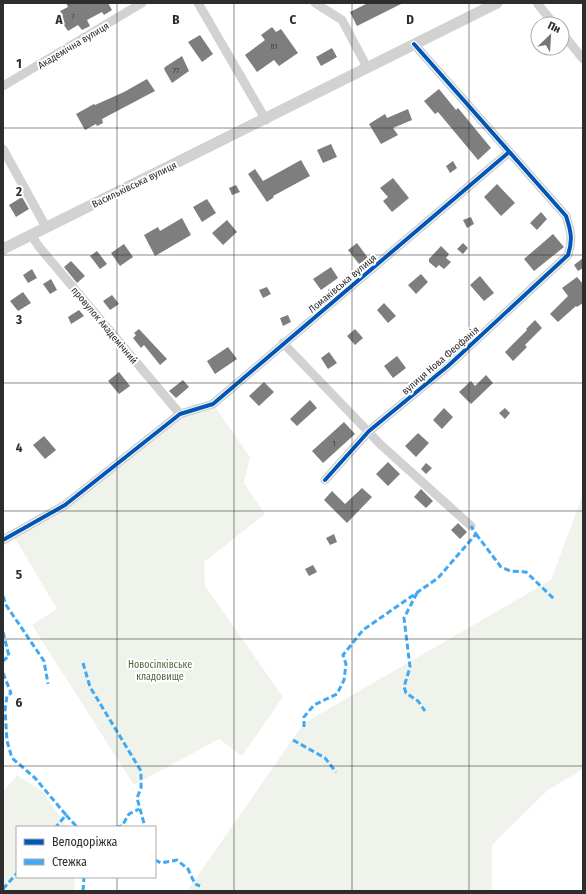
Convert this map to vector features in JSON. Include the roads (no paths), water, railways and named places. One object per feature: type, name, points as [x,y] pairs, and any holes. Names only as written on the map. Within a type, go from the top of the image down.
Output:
[{"type":"street","name":"Академічна вулиця","points":[[3,86],[142,3]]},
{"type":"street","points":[[198,3],[266,120]]},
{"type":"street","points":[[315,3],[342,20],[367,67]]},
{"type":"street","name":"Васильківська вулиця","points":[[3,249],[266,120],[367,67],[497,3]]},
{"type":"street","points":[[537,3],[548,16]]},
{"type":"street","points":[[570,43],[583,59]]},
{"type":"street","points":[[414,44],[508,152]]},
{"type":"street","points":[[3,149],[46,227]]},
{"type":"street","name":"вулиця Нова Феофанія","points":[[325,480],[369,431],[448,366],[568,254],[572,243],[571,232],[566,216],[508,152]]},
{"type":"street","name":"Ломаківська вулиця","points":[[180,414],[213,404],[508,152]]},
{"type":"street","name":"провулок Академічний","points":[[31,235],[40,248],[180,414]]},
{"type":"street","points":[[283,343],[381,445],[470,526]]},
{"type":"street","points":[[3,540],[65,505],[180,414]]},
{"type":"park label","name":"Новосілківське кладовище","points":[[160,670]]}]
